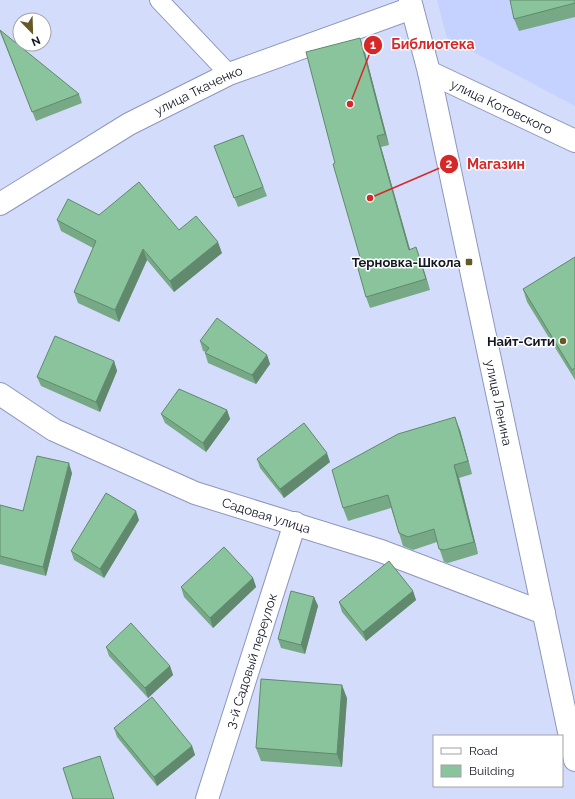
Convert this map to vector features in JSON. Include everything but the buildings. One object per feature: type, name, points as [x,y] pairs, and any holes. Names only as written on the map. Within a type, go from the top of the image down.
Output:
[{"type":"street","name":"улица Ткаченко","points":[[0,204],[129,124],[229,74],[411,4]]},
{"type":"street","name":"улица Ленина","points":[[411,4],[429,72],[575,760]]},
{"type":"street","name":"улица Котовского","points":[[429,72],[575,141]]},
{"type":"street","name":"Садовая улица","points":[[0,394],[54,430],[194,493],[295,523],[381,551],[544,614]]},
{"type":"street","name":"3-й Садовый переулок","points":[[207,799],[295,523]]},
{"type":"lane","points":[[159,0],[229,74]]},
{"type":"shaded area","points":[[437,0],[575,0],[575,106],[447,38]]},
{"type":"place","name":"Библиотека","points":[[350,104]]},
{"type":"place","name":"Магазин","points":[[370,198]]},
{"type":"place","name":"Терновка-Школа","points":[[469,262]]},
{"type":"place","name":"Найт-Сити","points":[[563,341]]}]
